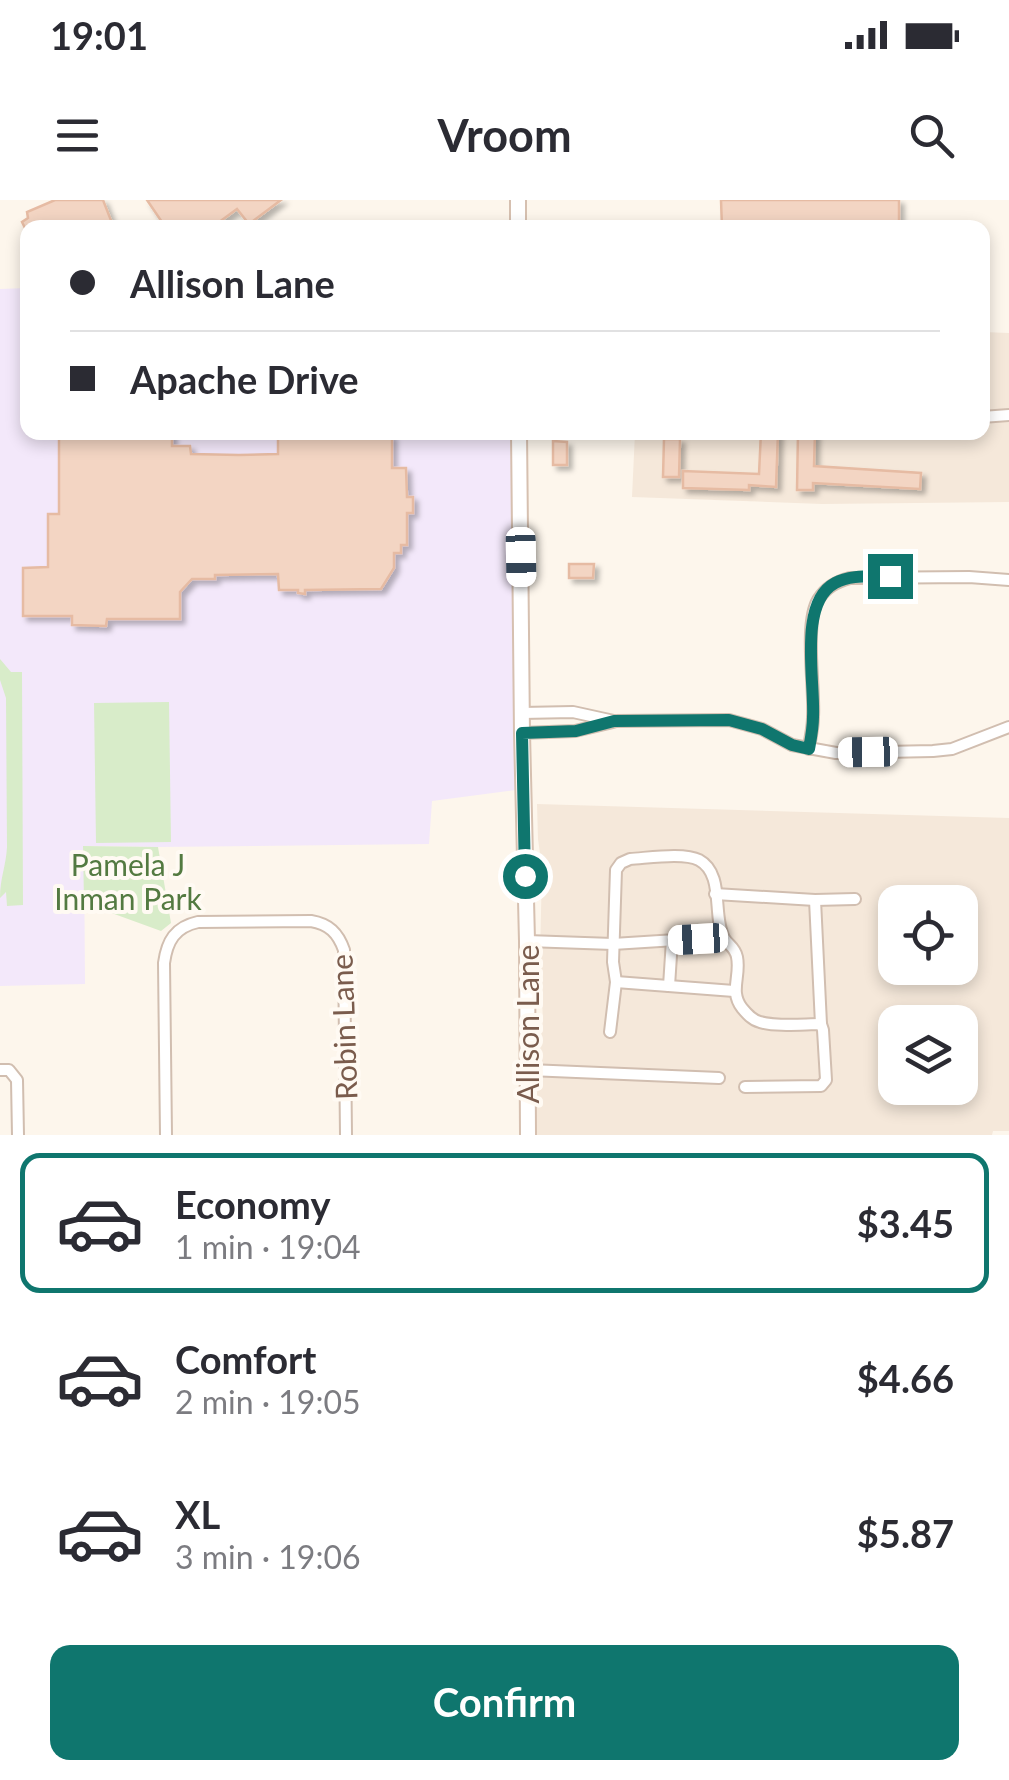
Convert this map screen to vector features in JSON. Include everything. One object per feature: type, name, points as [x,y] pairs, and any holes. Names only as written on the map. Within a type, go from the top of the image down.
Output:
[{"type":"main road","name":"Allison Lane","points":[[521,440],[528,1135]]},
{"type":"street","points":[[809,749],[814,718],[814,609],[826,590],[836,582],[863,577],[968,576],[1009,580]]},
{"type":"street","points":[[522,713],[573,712],[614,721],[729,720],[762,729],[792,745],[836,753],[933,752],[1009,727]]},
{"type":"street","points":[[522,733],[576,731],[614,721]]},
{"type":"street","points":[[610,1032],[616,982],[616,870],[630,859],[696,858],[706,865],[712,875],[723,937],[737,955],[736,1000],[759,1022],[822,1024]]},
{"type":"street","points":[[716,894],[855,899]]},
{"type":"street","points":[[745,1086],[820,1086],[826,1080],[815,900]]},
{"type":"street","name":"Robin Lane","points":[[166,1135],[164,963],[169,940],[183,926],[198,922],[292,921],[328,926],[340,938],[344,950],[346,1135]]},
{"type":"street","points":[[528,941],[613,944],[723,937]]},
{"type":"street","points":[[669,986],[672,940]]},
{"type":"street","points":[[616,982],[734,990]]},
{"type":"street","points":[[0,1070],[9,1070],[16,1080],[18,1135]]},
{"type":"street","points":[[529,1070],[719,1078]]},
{"type":"shaded area","points":[[20,288],[20,440],[520,440],[523,789],[432,801],[429,844],[84,846],[85,984],[0,986],[0,289]]},
{"type":"shaded area","points":[[990,332],[1009,333],[1009,502],[822,504],[632,497],[635,440],[990,440]]},
{"type":"shaded area","points":[[537,804],[1009,818],[1009,1131],[993,1131],[992,1135],[535,1135],[536,1070],[543,1021],[542,868]]},
{"type":"green space","points":[[0,659],[11,672],[22,672],[23,905],[7,906],[6,892],[0,898],[7,847],[6,698],[0,680]]},
{"type":"green space","points":[[169,702],[171,842],[96,843],[94,703]]},
{"type":"green space","name":"Pamela J Inman Park","points":[[83,846],[158,847],[171,923],[161,931],[84,903]]},
{"type":"building","points":[[55,200],[103,200],[111,220],[25,220],[27,212]]},
{"type":"building","points":[[147,200],[281,200],[254,220],[246,220],[237,209],[222,220],[161,220]]},
{"type":"building","points":[[721,200],[899,200],[899,220],[722,220]]},
{"type":"building","points":[[59,440],[172,440],[172,446],[190,446],[191,454],[239,455],[278,454],[278,440],[392,440],[392,468],[406,468],[407,497],[413,497],[413,513],[407,513],[407,545],[401,545],[401,553],[394,553],[394,568],[381,589],[305,590],[305,594],[279,590],[278,574],[215,575],[215,579],[192,579],[180,592],[180,619],[107,619],[106,626],[72,625],[72,616],[23,616],[23,568],[48,567],[48,514],[59,514]]},
{"type":"building","points":[[664,440],[680,440],[679,477],[663,477]]},
{"type":"building","points":[[761,440],[778,440],[776,487],[683,488],[683,471],[759,474]]},
{"type":"building","points":[[798,440],[815,440],[814,466],[921,473],[920,489],[813,483],[813,490],[797,490]]},
{"type":"building","points":[[553,441],[567,442],[567,465],[553,465]]},
{"type":"building","points":[[569,564],[594,564],[593,578],[569,578]]},
{"type":"route","points":[[525,876],[522,733],[576,731],[614,721],[729,720],[809,749],[814,718],[812,634],[819,598],[836,582],[890,576]]}]
